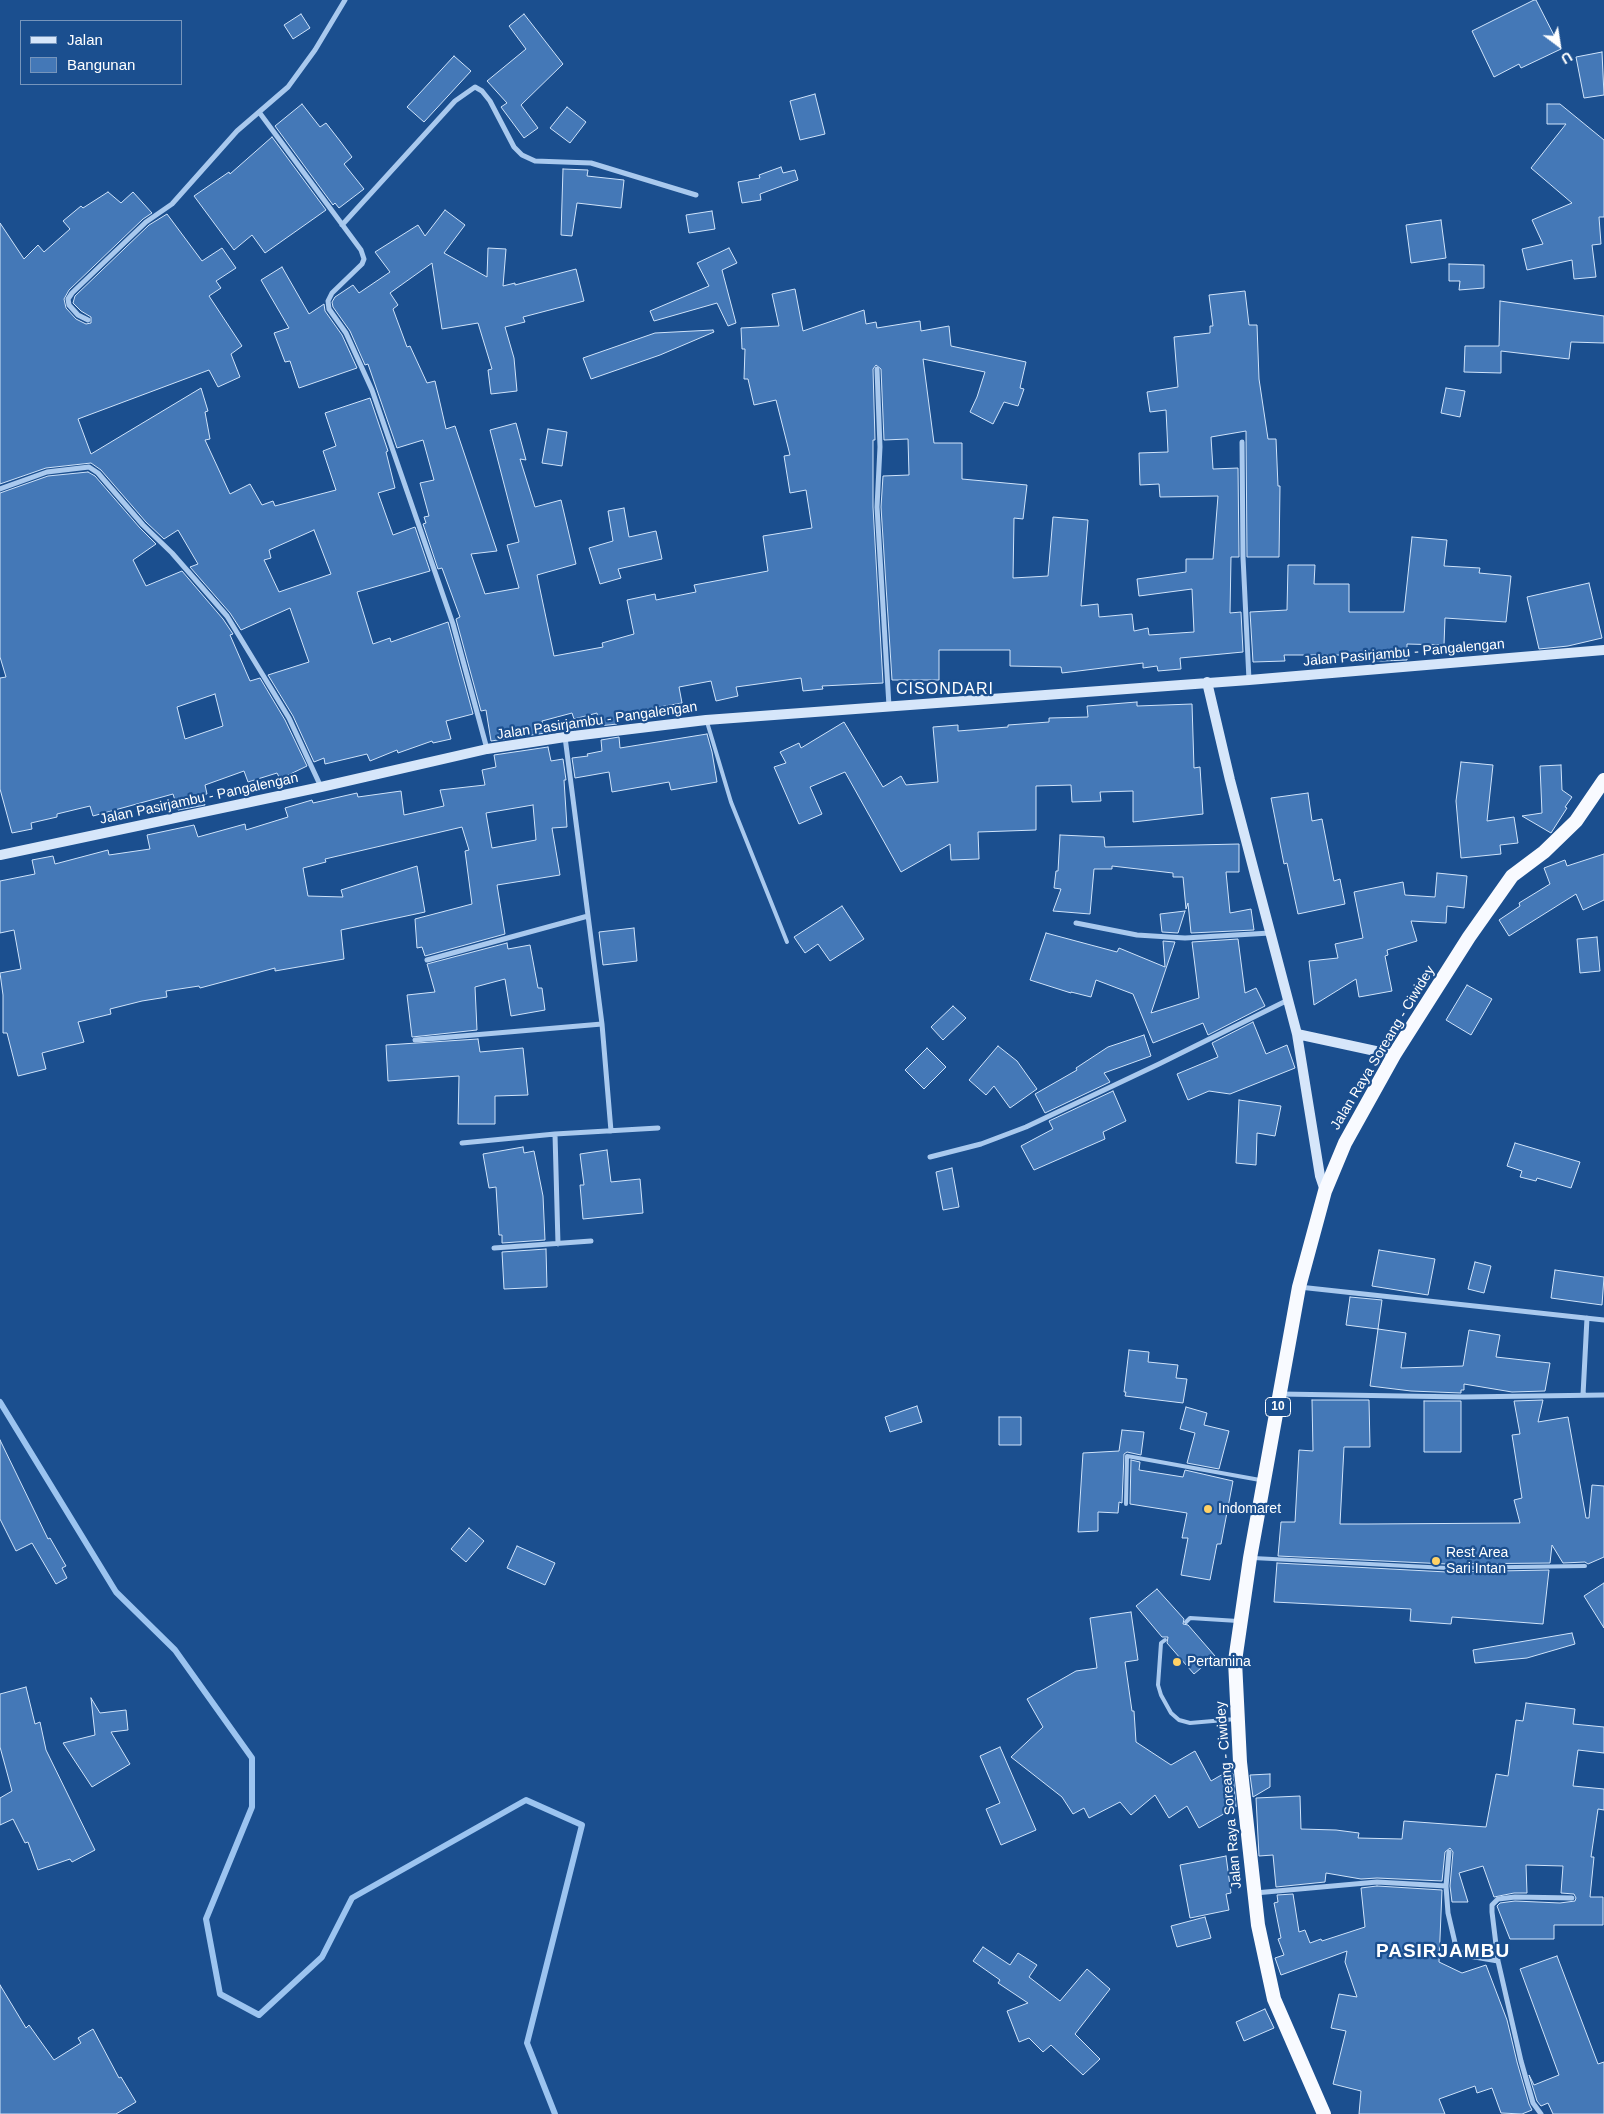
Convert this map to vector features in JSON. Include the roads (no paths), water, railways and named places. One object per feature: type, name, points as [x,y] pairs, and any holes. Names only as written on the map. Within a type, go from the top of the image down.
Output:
[{"type":"highway","name":"Jalan Raya Soreang - Ciwidey","points":[[1324,2114],[1274,1998],[1258,1925],[1240,1762],[1235,1662],[1250,1558],[1299,1287],[1325,1191],[1345,1143],[1394,1055],[1469,936],[1512,876],[1544,852],[1576,821],[1604,780]]},
{"type":"main road","name":"Jalan Pasirjambu - Pangalengan","points":[[0,855],[321,787],[487,749],[565,737],[706,720],[1249,680],[1604,650]]},
{"type":"main road","points":[[1207,682],[1297,1034],[1318,1167],[1325,1191]]},
{"type":"main road","points":[[1297,1034],[1394,1055]]},
{"type":"street","points":[[88,320],[78,315],[69,305],[68,299],[72,293],[146,222],[172,204],[232,137],[288,87],[345,0]]},
{"type":"street","points":[[342,225],[455,101],[475,87],[482,91],[490,101],[514,147],[535,161],[591,163],[696,195]]},
{"type":"street","points":[[259,112],[361,250],[364,259],[356,270],[332,294],[328,301],[329,309],[346,334],[372,390],[453,624],[487,749]]},
{"type":"street","points":[[877,369],[880,447],[878,507],[889,706]]},
{"type":"street","points":[[1242,442],[1243,557],[1249,680]]},
{"type":"street","points":[[0,489],[47,472],[89,467],[98,473],[227,616],[289,718],[321,787]]},
{"type":"street","points":[[565,737],[602,1024],[611,1131]]},
{"type":"street","points":[[426,960],[588,916]]},
{"type":"street","points":[[1076,923],[1137,935],[1185,938],[1270,933]]},
{"type":"street","points":[[930,1157],[981,1144],[1026,1127],[1141,1073],[1288,1000]]},
{"type":"street","points":[[415,1040],[602,1024]]},
{"type":"street","points":[[462,1143],[555,1134],[658,1128]]},
{"type":"street","points":[[555,1134],[558,1244]]},
{"type":"street","points":[[494,1248],[591,1241]]},
{"type":"street","points":[[1299,1287],[1604,1320]]},
{"type":"street","points":[[1583,1395],[1586,1318]]},
{"type":"street","points":[[1280,1394],[1464,1397],[1604,1395]]},
{"type":"street","points":[[1450,1852],[1446,1886],[1448,1913],[1458,1951],[1463,1955],[1498,1960]]},
{"type":"street","points":[[1254,1893],[1377,1882],[1446,1886]]},
{"type":"street","points":[[1541,2114],[1534,2103],[1521,2061],[1498,1960],[1492,1905],[1498,1899],[1516,1897],[1572,1898]]},
{"type":"lane","points":[[706,720],[731,802],[787,942]]},
{"type":"lane","points":[[1126,1504],[1128,1456],[1265,1481]]},
{"type":"lane","points":[[1250,1558],[1447,1568],[1499,1569],[1585,1566]]},
{"type":"lane","points":[[1186,1622],[1190,1618],[1240,1621]]},
{"type":"lane","points":[[1165,1640],[1161,1644],[1158,1685],[1171,1713],[1179,1720],[1190,1723],[1238,1719]]},
{"type":"waterway","points":[[0,1402],[116,1592],[175,1650],[252,1758],[252,1807],[206,1919],[220,1994],[259,2015],[322,1957],[352,1898],[526,1800],[582,1825],[527,2043],[555,2114]]},
{"type":"place","name":"Indomaret","points":[[1208,1509]]},
{"type":"place","name":"Rest Area Sari Intan","points":[[1436,1561]]},
{"type":"place","name":"Pertamina","points":[[1177,1662]]},
{"type":"district","name":"CISONDARI","points":[[945,690]]},
{"type":"district","name":"PASIRJAMBU","points":[[1443,1952]]}]
